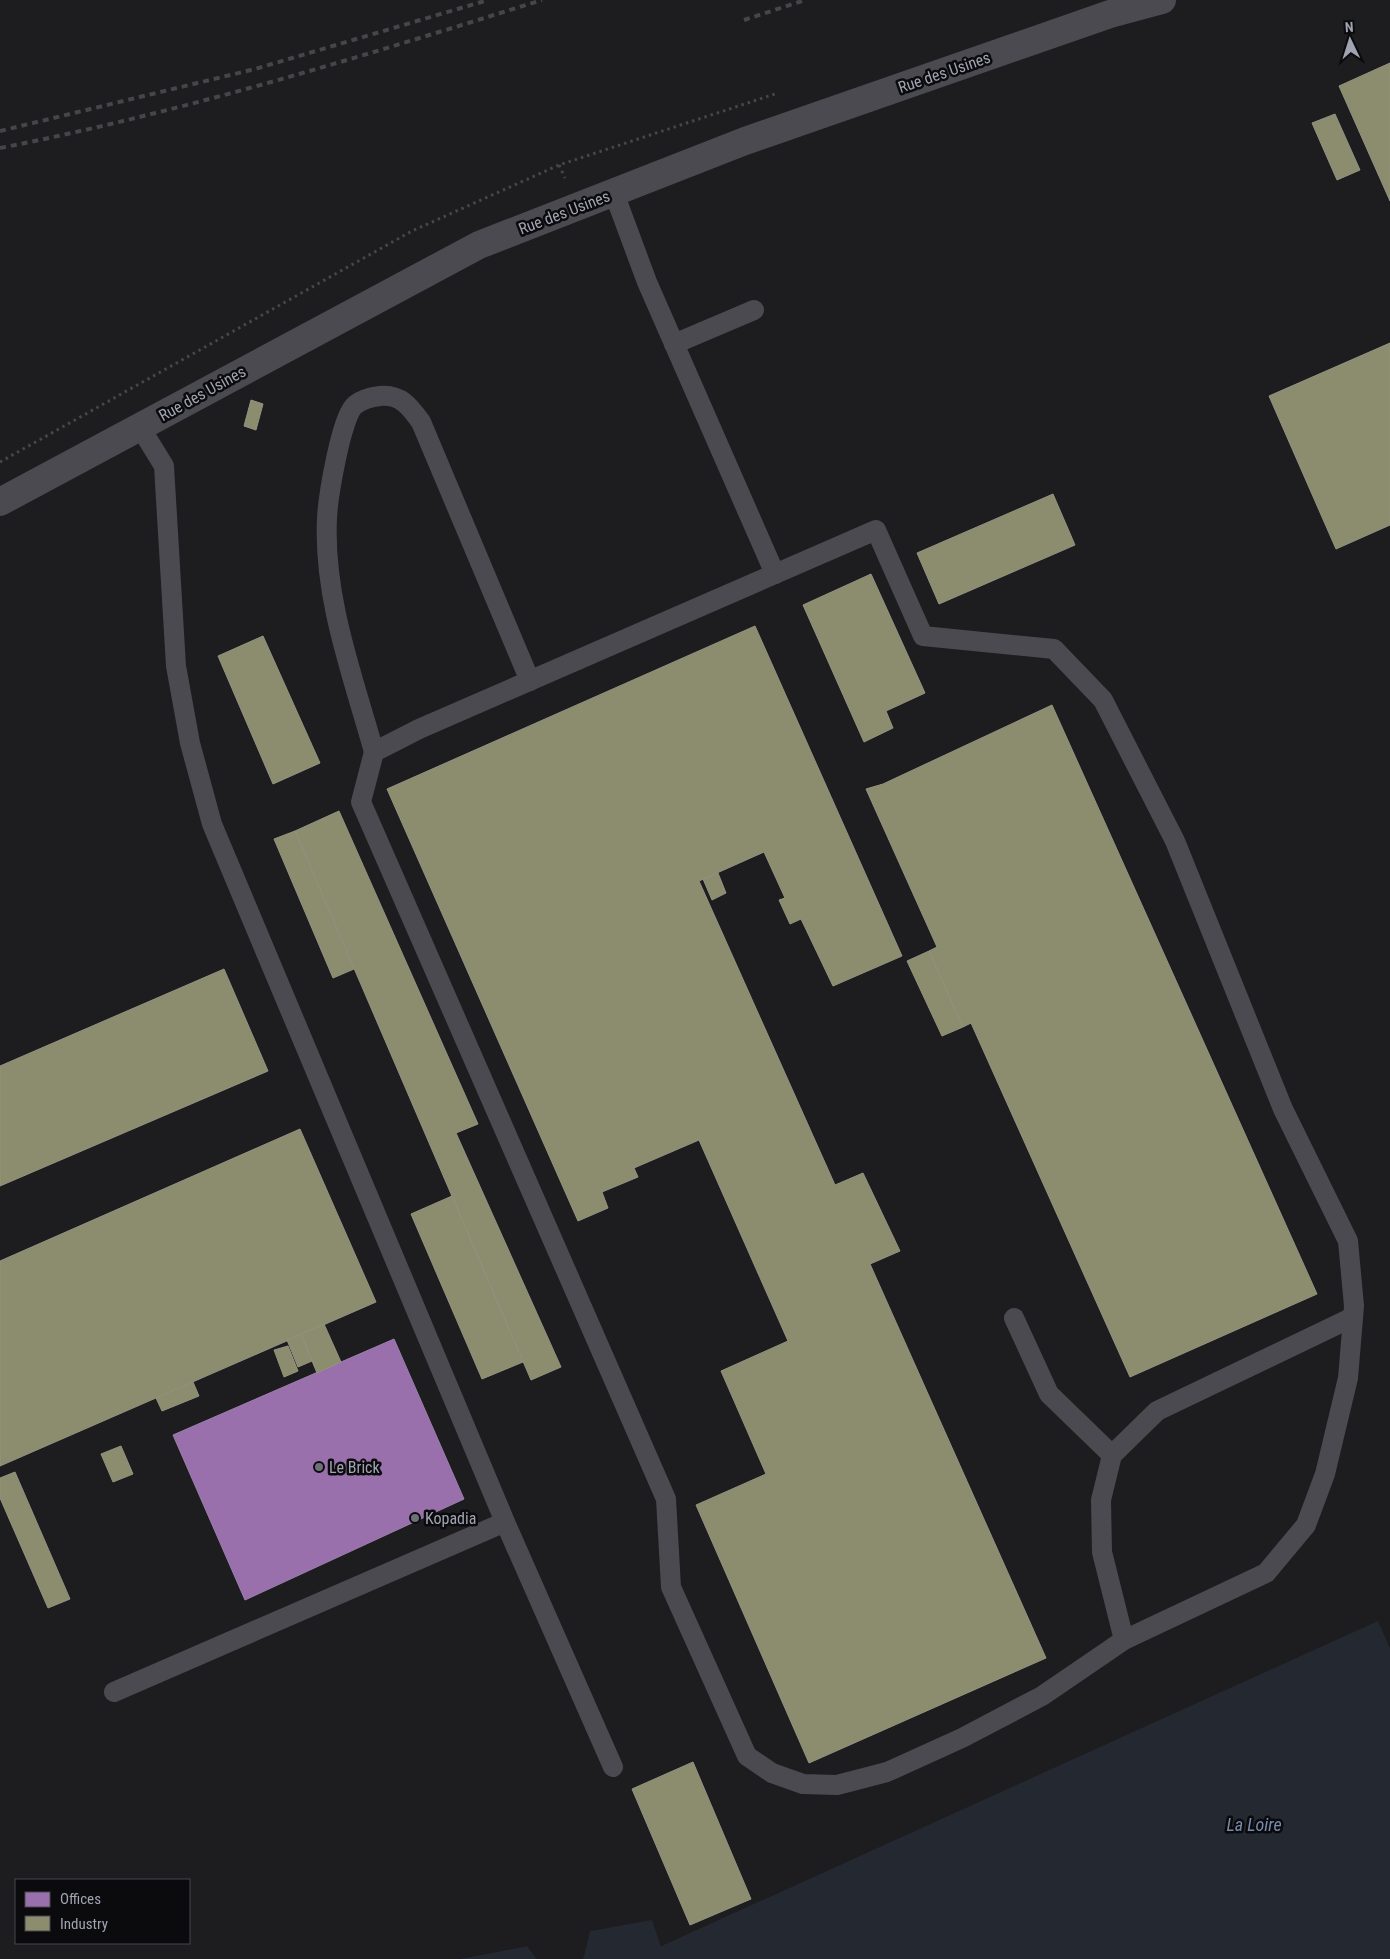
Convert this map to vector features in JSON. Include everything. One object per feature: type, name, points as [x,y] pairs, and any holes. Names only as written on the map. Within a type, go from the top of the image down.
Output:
[{"type":"street","name":"Rue des Usines","points":[[0,502],[479,245],[764,135],[1110,14],[1162,0]]},
{"type":"lane","points":[[614,193],[647,282],[775,574]]},
{"type":"lane","points":[[674,344],[754,310]]},
{"type":"lane","points":[[374,752],[419,729],[530,681],[876,530],[923,636],[1054,649],[1103,700],[1176,841],[1283,1109],[1348,1240],[1354,1306],[1348,1378],[1325,1474],[1306,1525],[1266,1573],[1124,1640],[1042,1696],[962,1738],[887,1772],[837,1785],[803,1784],[772,1773],[747,1756],[671,1587],[666,1499],[361,802],[374,752],[341,637],[329,573],[327,518],[342,430],[354,406],[372,397],[387,395],[407,402],[421,422],[530,681]]},
{"type":"lane","points":[[140,427],[164,466],[176,666],[190,743],[212,824],[505,1522],[613,1767]]},
{"type":"lane","points":[[1124,1640],[1102,1552],[1101,1500],[1112,1454],[1157,1411],[1353,1317]]},
{"type":"lane","points":[[1014,1318],[1049,1394],[1112,1454]]},
{"type":"lane","points":[[114,1692],[505,1522]]},
{"type":"shaded area","points":[[0,0],[1390,0],[1390,1648],[1378,1622],[661,1946],[652,1921],[590,1931],[583,1959],[537,1959],[527,1946],[459,1959],[0,1959]]},
{"type":"water","name":"La Loire","points":[[1378,1621],[1390,1648],[1390,1959],[583,1959],[590,1931],[652,1920],[661,1946]]},
{"type":"water","points":[[527,1946],[537,1959],[459,1959]]},
{"type":"building: Offices","name":"Le Brick","points":[[394,1339],[464,1499],[245,1600],[173,1435]]},
{"type":"building: Industry","points":[[1390,63],[1390,201],[1339,86]]},
{"type":"building: Industry","points":[[1335,114],[1360,170],[1337,180],[1312,123]]},
{"type":"building: Industry","points":[[1390,343],[1390,525],[1336,549],[1269,396]]},
{"type":"building: Industry","points":[[251,400],[263,404],[256,430],[244,426]]},
{"type":"building: Industry","points":[[1053,494],[1075,545],[939,604],[917,553]]},
{"type":"building: Industry","points":[[871,574],[925,693],[886,711],[893,728],[864,742],[803,605]]},
{"type":"building: Industry","points":[[755,626],[902,956],[833,986],[801,919],[790,924],[779,900],[785,898],[764,852],[699,881],[835,1185],[863,1173],[900,1251],[870,1264],[1046,1658],[809,1763],[696,1505],[766,1474],[721,1371],[788,1341],[699,1140],[634,1168],[638,1177],[602,1192],[608,1208],[578,1221],[387,789]]},
{"type":"building: Industry","points":[[263,636],[320,763],[273,784],[218,656]]},
{"type":"building: Industry","points":[[1052,705],[1317,1294],[1130,1377],[971,1023],[963,1027],[929,951],[937,947],[866,789],[883,784]]},
{"type":"building: Industry","points":[[339,811],[478,1124],[456,1133],[561,1367],[531,1380],[295,831]]},
{"type":"building: Industry","points":[[295,831],[354,969],[333,978],[274,839]]},
{"type":"building: Industry","points":[[718,873],[726,893],[712,900],[703,879]]},
{"type":"building: Industry","points":[[929,951],[963,1027],[942,1036],[907,961]]},
{"type":"building: Industry","points":[[224,969],[268,1071],[0,1186],[0,1066]]},
{"type":"building: Industry","points":[[300,1129],[376,1302],[0,1466],[0,1261]]},
{"type":"building: Industry","points":[[452,1196],[523,1362],[482,1379],[411,1214]]},
{"type":"building: Industry","points":[[324,1324],[341,1362],[317,1373],[301,1334]]},
{"type":"building: Industry","points":[[301,1334],[312,1361],[298,1367],[287,1340]]},
{"type":"building: Industry","points":[[288,1346],[298,1371],[284,1377],[274,1350]]},
{"type":"building: Industry","points":[[193,1382],[199,1396],[162,1411],[156,1398]]},
{"type":"building: Industry","points":[[121,1446],[133,1474],[113,1482],[101,1454]]},
{"type":"building: Industry","points":[[15,1472],[70,1599],[48,1608],[0,1498],[0,1478]]},
{"type":"building: Industry","points":[[693,1762],[751,1899],[690,1925],[632,1789]]},
{"type":"railway","points":[[0,131],[255,69],[488,0]]},
{"type":"railway","points":[[0,148],[69,134],[205,100],[408,42],[542,0]]},
{"type":"railway","points":[[744,20],[805,0]]},
{"type":"place","name":"Le Brick","points":[[319,1467]]},
{"type":"place","name":"Kopadia","points":[[415,1518]]}]
